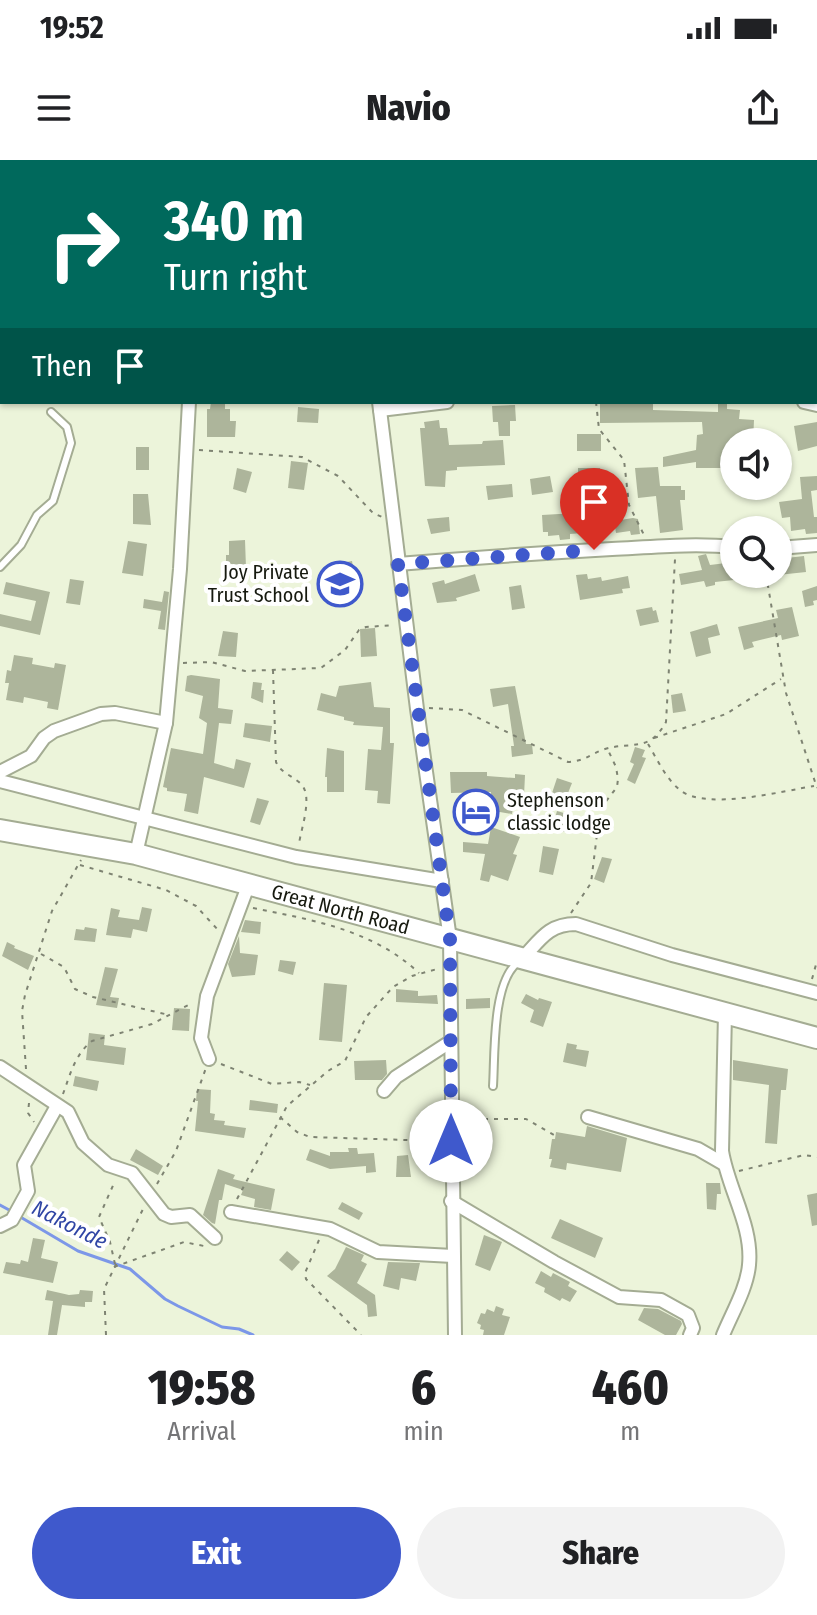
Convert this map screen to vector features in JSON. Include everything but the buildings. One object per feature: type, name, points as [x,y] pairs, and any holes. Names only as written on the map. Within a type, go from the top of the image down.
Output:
[{"type":"highway","name":"Great North Road","points":[[0,830],[136,854],[817,1038]]},
{"type":"street","points":[[136,854],[166,723],[173,664],[189,404]]},
{"type":"street","points":[[403,405],[379,406],[450,939],[455,1335]]},
{"type":"street","points":[[792,547],[817,545]]},
{"type":"street","points":[[398,564],[650,547],[720,547]]},
{"type":"street","points":[[0,772],[31,756],[44,738],[54,731],[101,714],[115,713],[166,723]]},
{"type":"street","points":[[0,781],[296,857],[442,881]]},
{"type":"street","points":[[209,1059],[201,1038],[207,996],[248,886]]},
{"type":"street","points":[[522,959],[550,929],[561,924],[576,924],[672,955],[813,992]]},
{"type":"street","points":[[723,1335],[747,1276],[750,1258],[742,1217],[725,1169],[725,1013]]},
{"type":"street","points":[[384,1091],[396,1077],[450,1042]]},
{"type":"street","points":[[0,1067],[71,1116],[83,1143],[102,1160],[132,1173],[164,1214],[171,1217],[190,1215],[215,1238]]},
{"type":"street","points":[[0,1226],[12,1220],[28,1191],[24,1165],[58,1106]]},
{"type":"street","points":[[588,1117],[698,1149],[725,1169]]},
{"type":"street","points":[[451,1201],[619,1297],[661,1300],[688,1315],[693,1328],[690,1335]]},
{"type":"street","points":[[231,1212],[324,1227],[378,1252],[453,1256]]},
{"type":"lane","points":[[0,567],[13,556],[37,515],[53,501],[71,443],[67,427],[51,412]]},
{"type":"lane","points":[[493,1086],[497,1019],[505,981],[511,968],[522,959]]},
{"type":"path","points":[[596,404],[599,429],[624,460],[629,505],[650,547]]},
{"type":"path","points":[[186,449],[302,457],[338,476],[373,513],[393,522]]},
{"type":"path","points":[[654,738],[666,722],[676,546]]},
{"type":"path","points":[[647,743],[671,780],[686,794],[707,799],[746,798],[817,787],[782,678],[768,588]]},
{"type":"path","points":[[173,664],[201,661],[245,671],[321,668],[345,650],[354,634],[363,628],[407,624]]},
{"type":"path","points":[[273,669],[276,762],[281,771],[304,788],[307,795],[296,857]]},
{"type":"path","points":[[417,709],[462,710],[568,762],[584,760],[607,749],[647,743],[726,714],[782,678]]},
{"type":"path","points":[[561,924],[591,883],[599,818],[604,804],[617,787],[618,772],[607,749]]},
{"type":"path","points":[[41,1136],[28,1113],[29,1087],[22,1011],[52,911],[91,846]]},
{"type":"path","points":[[79,864],[166,890],[196,906],[228,940]]},
{"type":"path","points":[[240,905],[328,924],[386,946],[419,974]]},
{"type":"path","points":[[40,953],[64,967],[75,989],[93,997],[169,1015]]},
{"type":"path","points":[[813,992],[817,961]]},
{"type":"path","points":[[231,1212],[279,1116],[311,1085],[345,1061],[366,1017],[386,994],[403,980],[450,965]]},
{"type":"path","points":[[58,1106],[72,1067],[84,1047],[98,1038],[152,1024],[207,996]]},
{"type":"path","points":[[209,1059],[272,1084],[299,1082],[311,1085]]},
{"type":"path","points":[[279,1116],[297,1132],[310,1137],[451,1141]]},
{"type":"path","points":[[451,1119],[526,1119],[554,1135]]},
{"type":"path","points":[[725,1169],[804,1155],[817,1157]]},
{"type":"path","points":[[121,1169],[99,1217],[110,1242],[114,1266],[184,1242],[206,1246],[215,1238]]},
{"type":"path","points":[[324,1227],[305,1273],[306,1279],[361,1335]]},
{"type":"waterway","name":"Nakonde","points":[[0,1205],[11,1211]]},
{"type":"waterway","name":"Nakonde","points":[[17,1215],[78,1251],[130,1269],[178,1306],[222,1327],[253,1335]]},
{"type":"place","name":"Joy Private Trust School","points":[[340,584]]},
{"type":"place","name":"Stephenson classic lodge","points":[[476,812]]},
{"type":"route","points":[[451,1141],[450,939],[398,564],[594,550]]}]
